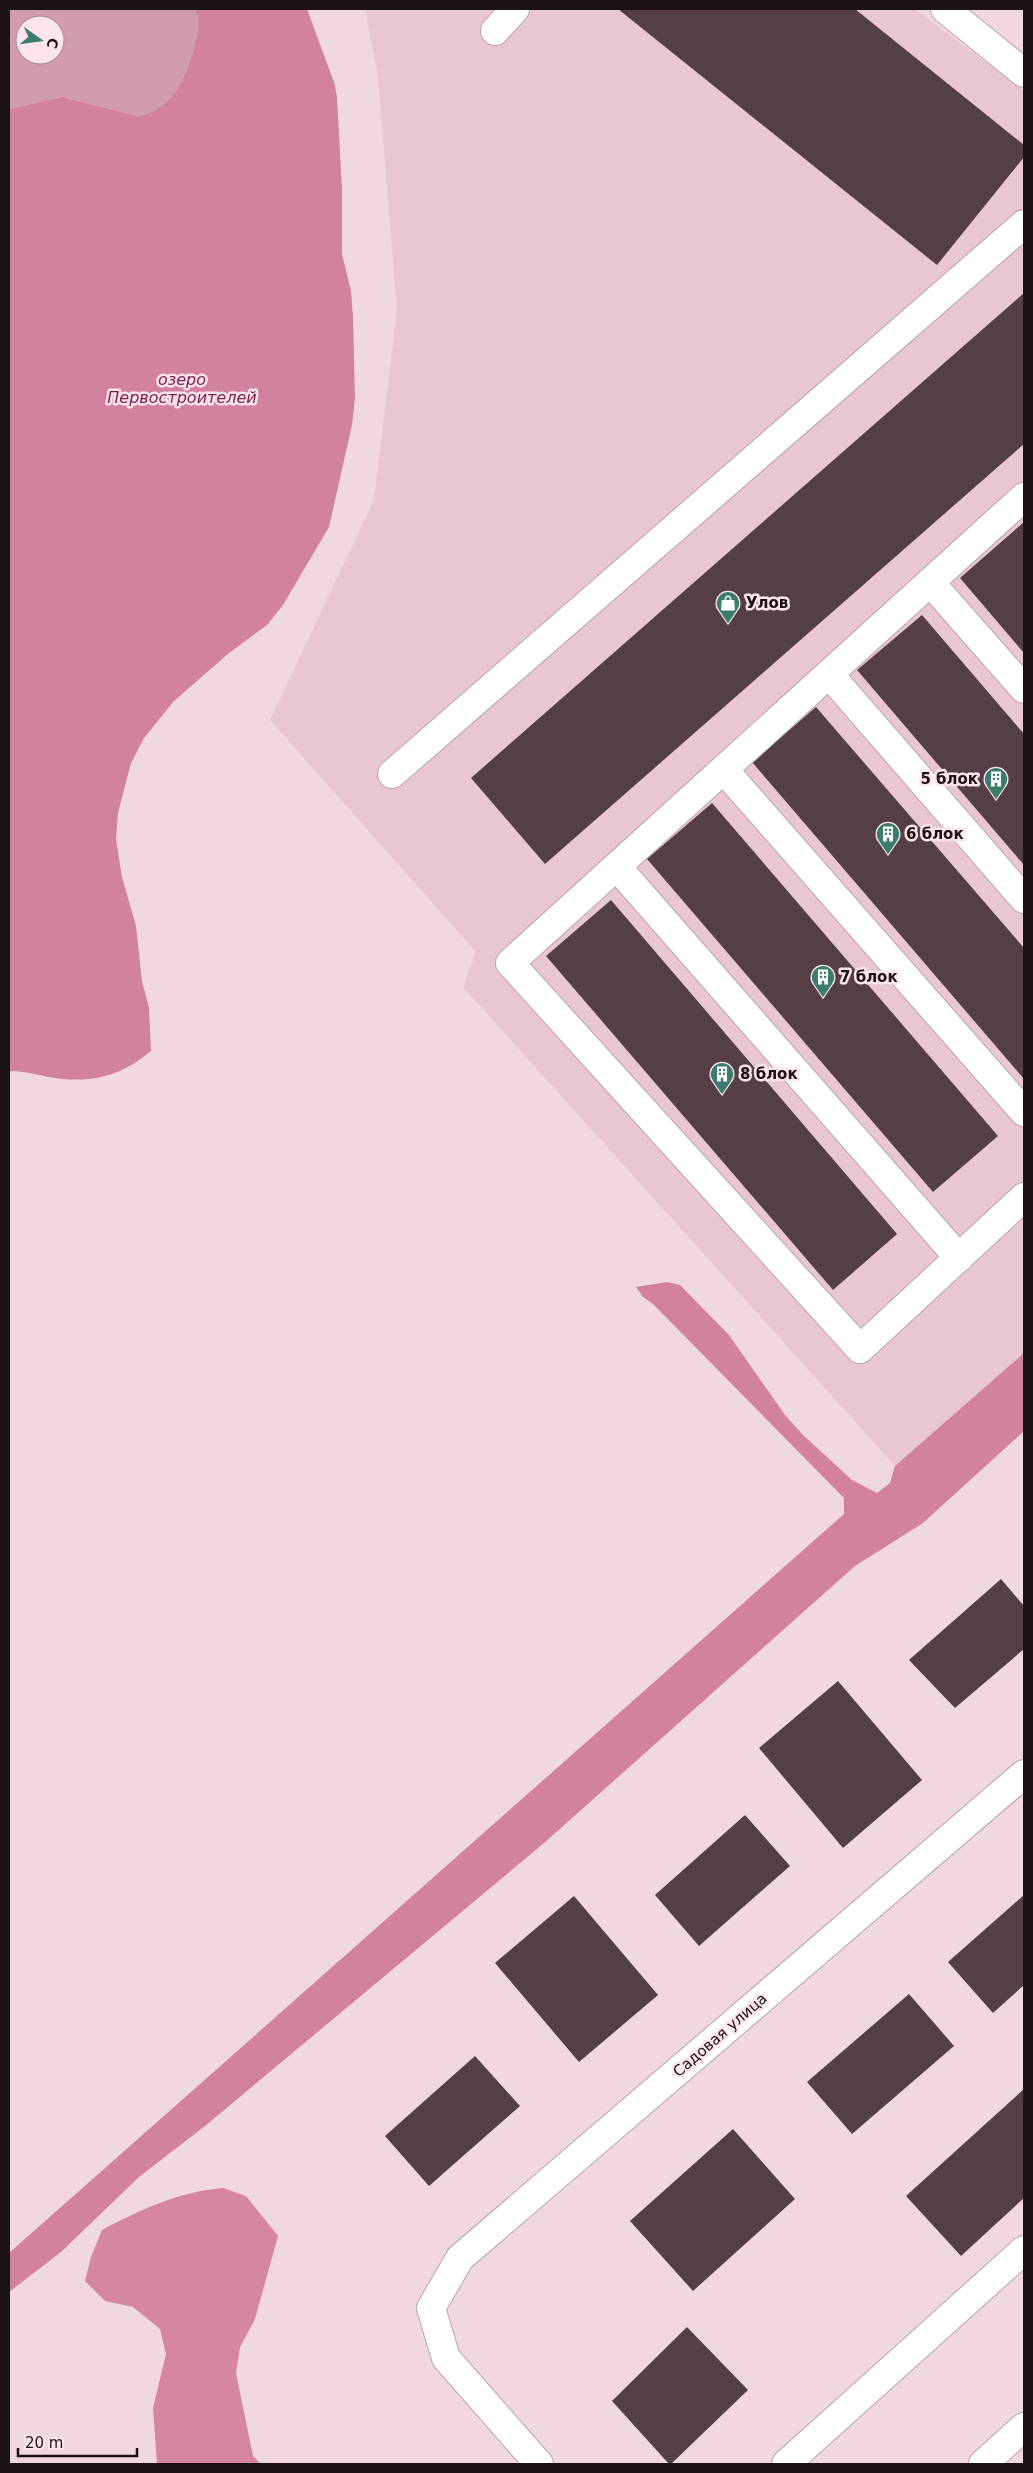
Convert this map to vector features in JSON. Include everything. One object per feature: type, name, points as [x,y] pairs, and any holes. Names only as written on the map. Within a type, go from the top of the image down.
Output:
[{"type":"street","points":[[495,31],[515,9]]},
{"type":"street","points":[[945,9],[1024,73]]},
{"type":"street","points":[[392,774],[1024,224]]},
{"type":"street","points":[[1024,497],[510,963],[860,1349],[1024,1197]]},
{"type":"street","points":[[930,582],[1024,689]]},
{"type":"street","points":[[828,674],[1024,899]]},
{"type":"street","points":[[724,770],[1024,1112]]},
{"type":"street","points":[[616,868],[959,1258]]},
{"type":"street","name":"Садовая улица","points":[[539,2464],[446,2358],[431,2308],[460,2258],[1024,1774]]},
{"type":"street","points":[[786,2464],[1024,2250]]},
{"type":"street","points":[[983,2464],[1024,2427]]},
{"type":"shaded area","points":[[9,9],[195,9],[198,28],[191,59],[176,91],[160,107],[150,113],[138,116],[66,98],[66,96],[9,109]]},
{"type":"shaded area","points":[[365,9],[915,9],[1024,91],[1024,1353],[895,1466],[463,987],[476,952],[270,720],[374,500],[397,310],[378,77]]},
{"type":"shaded area","points":[[223,2188],[246,2196],[278,2236],[255,2319],[240,2347],[236,2373],[253,2456],[261,2464],[157,2464],[153,2408],[166,2354],[160,2329],[133,2307],[105,2301],[85,2281],[91,2257],[102,2230],[131,2215],[175,2198],[191,2193]]},
{"type":"water","name":"озеро Первостроителей","points":[[195,9],[307,9],[335,85],[337,98],[342,190],[342,254],[351,291],[353,317],[355,398],[352,425],[329,527],[283,605],[267,625],[229,653],[174,701],[144,738],[131,763],[118,813],[116,839],[122,877],[136,926],[142,981],[149,1008],[151,1051],[130,1066],[110,1075],[75,1080],[62,1079],[9,1071],[9,109],[66,96],[66,98],[138,116],[150,113],[169,100],[187,70],[198,28]]},
{"type":"water","points":[[667,1282],[680,1285],[729,1335],[785,1415],[803,1435],[852,1480],[877,1493],[890,1483],[895,1466],[1024,1353],[1024,1431],[923,1523],[855,1566],[544,1843],[205,2126],[139,2177],[61,2252],[9,2292],[9,2253],[844,1514],[844,1498],[653,1304],[643,1297],[636,1287]]},
{"type":"building","points":[[618,9],[855,9],[1024,145],[1024,157],[937,265]]},
{"type":"building","points":[[1024,293],[1024,444],[545,864],[471,778]]},
{"type":"building","points":[[1024,522],[1024,653],[960,578]]},
{"type":"building","name":"5 блок","points":[[922,615],[1024,734],[1024,865],[857,670]]},
{"type":"building","name":"6 блок","points":[[816,707],[1024,948],[1024,1079],[752,762]]},
{"type":"building","name":"7 блок","points":[[712,803],[998,1136],[933,1192],[647,859]]},
{"type":"building","name":"8 блок","points":[[611,900],[897,1234],[833,1290],[546,956]]},
{"type":"building","points":[[1001,1579],[1024,1606],[1024,1649],[955,1708],[909,1660]]},
{"type":"building","points":[[838,1681],[922,1780],[843,1848],[759,1748]]},
{"type":"building","points":[[745,1815],[790,1866],[699,1946],[655,1895]]},
{"type":"building","points":[[1024,1895],[1024,1985],[993,2013],[948,1962]]},
{"type":"building","points":[[574,1896],[658,1995],[579,2062],[495,1963]]},
{"type":"building","points":[[909,1994],[954,2046],[852,2134],[807,2082]]},
{"type":"building","points":[[475,2056],[520,2106],[429,2186],[385,2136]]},
{"type":"building","points":[[1024,2089],[1024,2198],[961,2256],[906,2196]]},
{"type":"building","points":[[733,2129],[795,2199],[693,2291],[630,2221]]},
{"type":"building","points":[[687,2327],[748,2390],[669,2464],[612,2401]]},
{"type":"place","name":"Улов","points":[[728,624]]},
{"type":"place","name":"5 блок","points":[[996,800]]},
{"type":"place","name":"6 блок","points":[[888,855]]},
{"type":"place","name":"7 блок","points":[[823,998]]},
{"type":"place","name":"8 блок","points":[[722,1095]]}]
